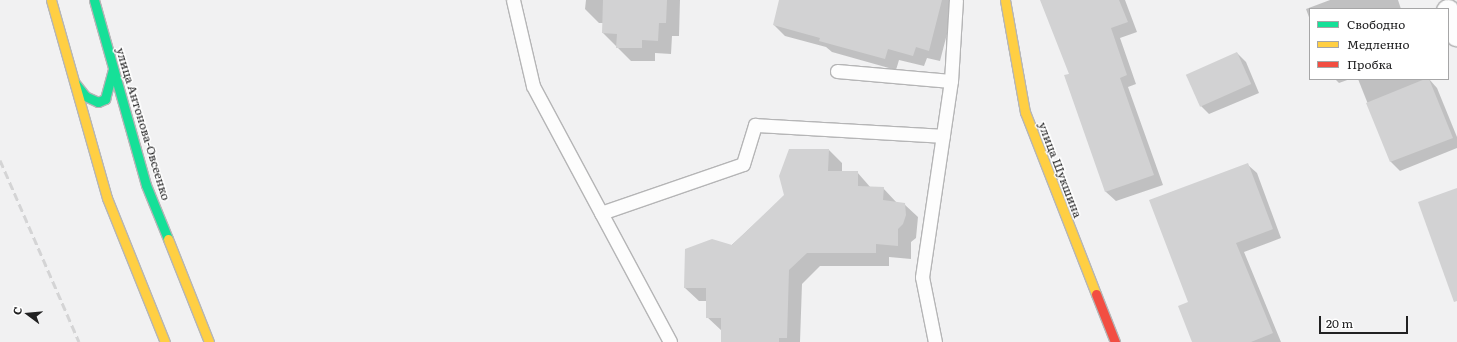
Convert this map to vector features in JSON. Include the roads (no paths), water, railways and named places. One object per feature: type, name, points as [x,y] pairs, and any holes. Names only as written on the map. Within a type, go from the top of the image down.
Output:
[{"type":"main road","points":[[51,0],[108,198],[165,342]]},
{"type":"main road","name":"улица Антонова-Овсеенко","points":[[94,0],[146,185],[209,342]]},
{"type":"main road","name":"улица Шукшина","points":[[1005,0],[1025,112],[1115,342]]},
{"type":"main road","points":[[75,83],[84,96],[98,102],[105,99],[113,68]]},
{"type":"street","points":[[1449,13],[1457,35]]},
{"type":"lane","points":[[513,0],[533,86],[670,342]]},
{"type":"lane","points":[[935,342],[922,277],[951,81],[956,0]]},
{"type":"lane","points":[[837,71],[951,81]]},
{"type":"lane","points":[[601,213],[743,164],[755,124],[943,136]]},
{"type":"railway","points":[[0,160],[79,342]]}]
